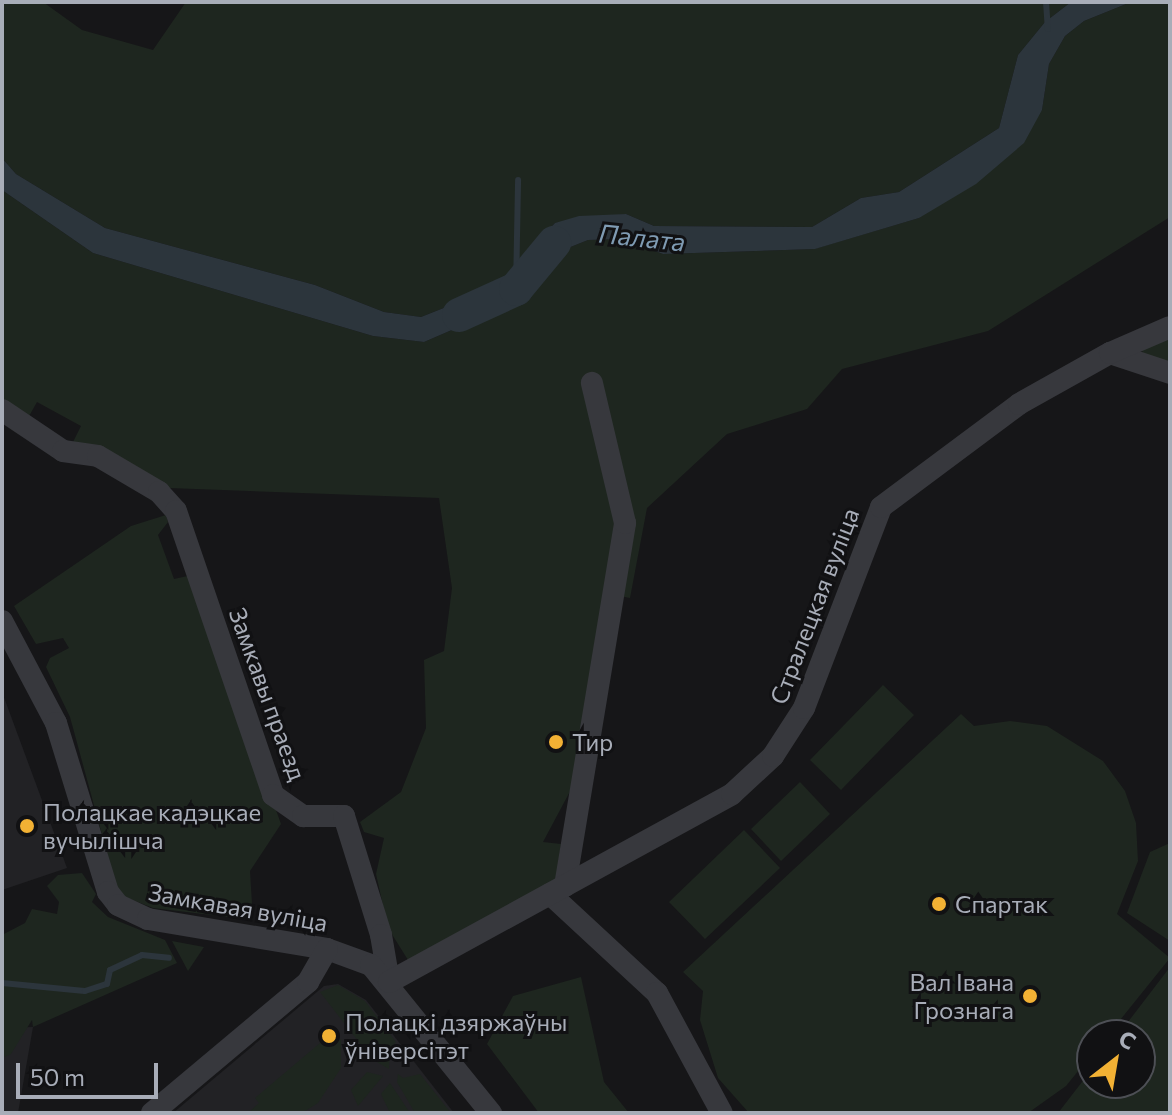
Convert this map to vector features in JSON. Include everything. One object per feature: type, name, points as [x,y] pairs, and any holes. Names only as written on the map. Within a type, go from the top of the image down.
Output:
[{"type":"street","name":"Стралецкая вуліца","points":[[389,982],[710,809],[773,756],[804,708],[881,507],[1019,404],[1110,353],[1170,327]]},
{"type":"street","points":[[1110,353],[1170,373]]},
{"type":"street","points":[[592,383],[625,523],[558,890],[657,993],[722,1113]]},
{"type":"street","name":"Замкавы праезд","points":[[2,410],[63,451],[98,456],[159,492],[176,511],[273,795],[303,816],[344,816],[381,935],[389,982]]},
{"type":"street","name":"Замкавая вуліца","points":[[2,621],[56,723],[108,892],[118,905],[148,919],[327,949],[371,965],[389,982],[491,1113]]},
{"type":"street","points":[[152,1113],[308,982],[327,949]]},
{"type":"shaded area","points":[[2,2],[43,2],[82,30],[153,50],[186,2],[1071,2],[1045,22],[1018,55],[999,128],[899,192],[861,198],[812,227],[654,226],[626,214],[555,223],[494,288],[421,317],[384,312],[315,285],[105,228],[16,174],[2,158]]},
{"type":"shaded area","points":[[1131,2],[1170,2],[1170,217],[988,331],[842,369],[807,409],[727,434],[647,508],[630,598],[605,593],[575,782],[543,842],[561,844],[556,879],[408,960],[388,928],[376,874],[384,838],[364,832],[360,822],[401,792],[426,728],[424,660],[444,651],[452,588],[439,498],[169,488],[73,442],[81,426],[37,402],[28,418],[2,398],[2,190],[93,253],[373,336],[424,342],[461,326],[558,252],[588,240],[623,239],[663,254],[814,249],[919,218],[1042,110],[1049,64],[1065,36],[1084,21]]},
{"type":"shaded area","points":[[1165,339],[1170,341],[1170,362],[1143,356],[1142,350]]},
{"type":"shaded area","points":[[166,515],[168,522],[158,535],[174,579],[192,575],[281,824],[250,871],[253,920],[153,908],[125,897],[116,886],[70,717],[46,667],[50,658],[69,648],[63,638],[36,644],[14,606],[131,526]]},
{"type":"shaded area","points":[[883,685],[914,715],[841,790],[810,760]]},
{"type":"shaded area","name":"Полацкае кадэцкае вучылішча","points":[[2,692],[67,868],[2,890]]},
{"type":"shaded area","name":"Спартак","points":[[961,714],[974,726],[1010,721],[1047,726],[1103,761],[1125,791],[1136,823],[1138,861],[1117,914],[1170,958],[1121,1019],[1076,1019],[1076,1074],[1066,1086],[1028,1113],[749,1113],[718,1078],[700,1020],[703,991],[683,972]]},
{"type":"shaded area","points":[[800,782],[830,814],[781,861],[751,829]]},
{"type":"shaded area","points":[[744,830],[780,868],[705,939],[669,902]]},
{"type":"shaded area","points":[[1170,843],[1170,941],[1127,913],[1150,852]]},
{"type":"shaded area","points":[[82,873],[96,894],[92,902],[108,917],[165,940],[177,963],[33,1027],[32,1020],[11,1054],[2,1058],[2,935],[25,923],[32,909],[57,914],[59,902],[47,886],[58,875]]},
{"type":"shaded area","points":[[172,941],[204,947],[188,971]]},
{"type":"shaded area","points":[[1170,967],[1170,1113],[1058,1113],[1076,1090],[1076,1099],[1156,1099],[1156,1019],[1130,1019]]},
{"type":"shaded area","points":[[581,977],[604,1082],[629,1113],[539,1113],[487,1044],[513,996]]},
{"type":"shaded area","name":"Полацкі дзяржаўны ўніверсітэт","points":[[338,984],[366,1000],[454,1113],[173,1113],[324,986]]},
{"type":"shaded area","points":[[338,985],[365,1001],[396,1042],[390,1049],[389,1069],[372,1059],[320,992]]},
{"type":"shaded area","points":[[33,1027],[18,1113],[2,1113],[2,1028]]},
{"type":"shaded area","points":[[333,1032],[341,1040],[341,1068],[318,1103],[302,1113],[248,1113],[259,1103],[255,1098]]},
{"type":"shaded area","points":[[367,1072],[383,1076],[358,1106],[351,1090]]},
{"type":"shaded area","points":[[398,1074],[403,1078],[420,1074],[451,1113],[415,1113],[397,1082]]},
{"type":"shaded area","points":[[390,1083],[410,1113],[390,1113],[381,1094]]},
{"type":"water","points":[[1071,2],[1131,2],[1084,21],[1065,36],[1049,64],[1042,110],[1024,143],[976,184],[919,218],[815,249],[663,254],[623,239],[588,240],[558,252],[461,326],[424,342],[373,336],[93,253],[2,190],[2,158],[16,174],[105,228],[315,285],[384,312],[421,317],[494,288],[555,223],[579,216],[626,214],[654,226],[812,227],[861,198],[899,192],[999,128],[1018,55],[1045,22]]},
{"type":"waterway","points":[[1046,2],[1048,29]]},
{"type":"waterway","points":[[516,289],[518,180]]},
{"type":"waterway","name":"Палата","points":[[459,315],[516,289],[554,243]]},
{"type":"waterway","points":[[2,983],[85,991],[107,984],[110,970],[142,955],[169,958]]},
{"type":"place","name":"Тир","points":[[556,742]]},
{"type":"place","name":"Полацкае кадэцкае вучылішча","points":[[27,826]]},
{"type":"place","name":"Спартак","points":[[939,904]]},
{"type":"place","name":"Вал Івана Грознага","points":[[1030,996]]},
{"type":"place","name":"Полацкі дзяржаўны ўніверсітэт","points":[[329,1036]]}]
